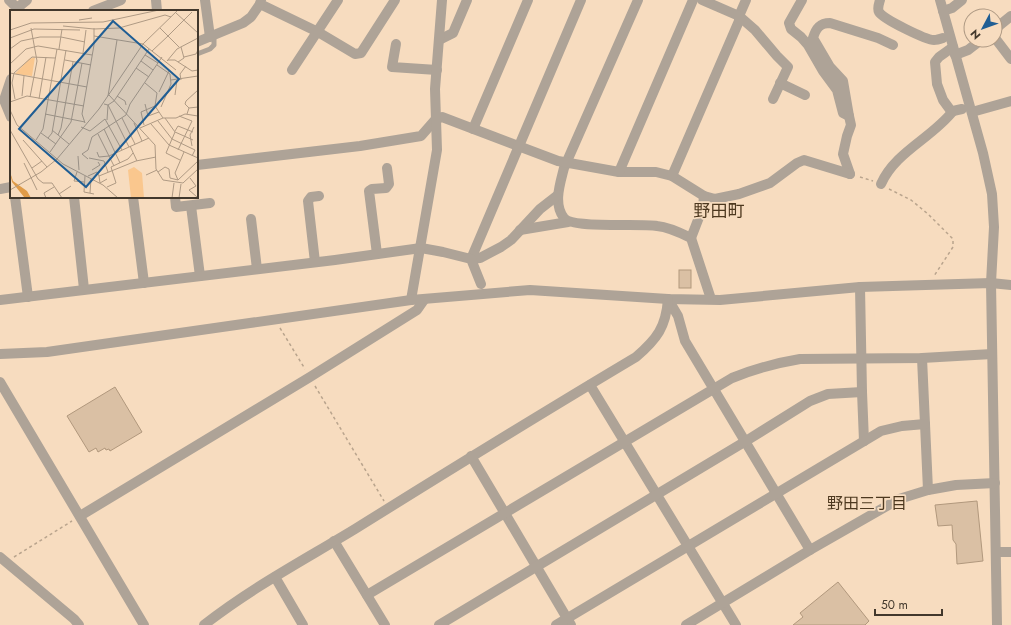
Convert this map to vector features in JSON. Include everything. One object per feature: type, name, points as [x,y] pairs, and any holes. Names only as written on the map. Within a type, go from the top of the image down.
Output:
[{"type":"street","points":[[9,0],[18,10],[27,0]]},
{"type":"street","points":[[96,10],[121,0]]},
{"type":"street","points":[[156,0],[157,10]]},
{"type":"street","points":[[205,0],[212,36]]},
{"type":"street","points":[[292,70],[338,0]]},
{"type":"street","points":[[198,42],[243,23],[251,17],[261,2],[318,32],[355,54],[361,53],[395,0]]},
{"type":"street","points":[[411,300],[437,150],[435,89],[442,0]]},
{"type":"street","points":[[439,40],[453,33],[467,0]]},
{"type":"street","points":[[473,129],[528,0]]},
{"type":"street","points":[[481,284],[471,259],[520,147],[581,0]]},
{"type":"street","points":[[568,222],[563,218],[558,195],[564,168],[638,0]]},
{"type":"street","points":[[619,172],[693,0]]},
{"type":"street","points":[[702,0],[739,16],[755,30],[788,67],[773,99]]},
{"type":"street","points":[[672,176],[736,28],[739,16],[746,0]]},
{"type":"street","points":[[802,0],[789,24],[791,29],[808,45],[823,71],[837,90],[843,113],[850,116]]},
{"type":"street","points":[[880,0],[878,12],[884,17],[906,29],[934,40],[943,38]]},
{"type":"street","points":[[940,0],[954,51],[962,111],[983,153],[992,194],[994,227],[991,283],[997,625]]},
{"type":"street","points":[[943,11],[952,8],[962,0]]},
{"type":"street","points":[[1003,22],[1011,16]]},
{"type":"street","points":[[850,174],[843,154],[850,125],[850,116],[843,81],[830,68],[823,53],[815,44],[813,38],[815,32],[818,26],[824,23],[830,23],[878,38],[893,45]]},
{"type":"street","points":[[396,44],[392,67],[436,70]]},
{"type":"street","points":[[971,48],[968,50],[954,51],[939,57],[935,62],[937,84],[943,100],[951,111],[962,111],[1011,101]]},
{"type":"street","points":[[1003,48],[1011,59]]},
{"type":"street","points":[[780,83],[805,95]]},
{"type":"street","points":[[9,91],[4,100],[10,115]]},
{"type":"street","points":[[880,184],[895,164],[910,149],[944,122],[962,111]]},
{"type":"street","points":[[198,165],[360,146],[421,136],[435,120],[442,117],[558,161],[619,172],[656,172],[672,176],[704,196],[715,199],[739,194],[770,183],[797,163],[804,160],[850,174]]},
{"type":"street","points":[[377,254],[369,191],[372,189],[386,188],[389,184],[387,168]]},
{"type":"street","points":[[0,189],[10,187]]},
{"type":"street","points":[[0,300],[421,248],[471,259],[480,258],[511,240],[540,209],[558,195]]},
{"type":"street","points":[[315,262],[308,201],[311,197],[319,196]]},
{"type":"street","points":[[704,196],[703,207],[691,238],[711,299]]},
{"type":"street","points":[[15,198],[28,297]]},
{"type":"street","points":[[74,198],[84,290]]},
{"type":"street","points":[[133,198],[144,282]]},
{"type":"street","points":[[175,198],[176,207],[210,203]]},
{"type":"street","points":[[191,206],[200,276]]},
{"type":"street","points":[[251,219],[257,269]]},
{"type":"street","points":[[520,230],[568,222],[603,226],[642,224],[659,226],[691,238]]},
{"type":"street","points":[[0,354],[47,352],[411,300],[530,290],[668,299],[720,300],[860,287],[991,283],[1011,285]]},
{"type":"street","points":[[860,287],[864,441]]},
{"type":"street","points":[[204,625],[276,577],[471,456],[636,357],[650,346],[658,336],[664,322],[668,299]]},
{"type":"street","points":[[668,299],[678,316],[685,341],[810,550]]},
{"type":"street","points":[[80,516],[418,310],[424,300]]},
{"type":"street","points":[[367,595],[713,388],[750,371],[782,362],[800,359],[922,358],[992,354]]},
{"type":"street","points":[[922,358],[928,490]]},
{"type":"street","points":[[0,382],[144,625]]},
{"type":"street","points":[[590,385],[736,625]]},
{"type":"street","points":[[439,625],[810,401],[828,394],[862,392]]},
{"type":"street","points":[[556,625],[569,622],[688,547],[881,431],[902,426],[925,424]]},
{"type":"street","points":[[471,456],[569,622]]},
{"type":"street","points":[[686,625],[810,550],[899,499],[928,490],[956,484],[995,483]]},
{"type":"street","points":[[334,541],[385,625]]},
{"type":"street","points":[[996,552],[1011,552]]},
{"type":"street","points":[[3,560],[74,619],[79,625]]},
{"type":"street","points":[[276,577],[303,625]]},
{"type":"lane","points":[[198,54],[210,49],[214,45],[212,36]]},
{"type":"path","points":[[850,174],[880,184],[911,200],[928,214],[953,239],[953,247],[929,284]]},
{"type":"path","points":[[275,320],[388,508]]},
{"type":"path","points":[[3,560],[80,516]]},
{"type":"building","points":[[679,270],[691,270],[691,288],[679,288]]},
{"type":"building","points":[[115,387],[142,432],[110,451],[109,449],[106,450],[105,448],[98,452],[96,448],[89,452],[67,416]]},
{"type":"building","points":[[977,501],[983,561],[957,564],[956,544],[953,540],[952,525],[938,526],[935,505]]},
{"type":"building","points":[[838,582],[869,621],[865,625],[793,625],[803,617],[800,613]]},
{"type":"district","name":"野田町","points":[[719,211]]},
{"type":"district","name":"野田三丁目","points":[[867,503]]}]
